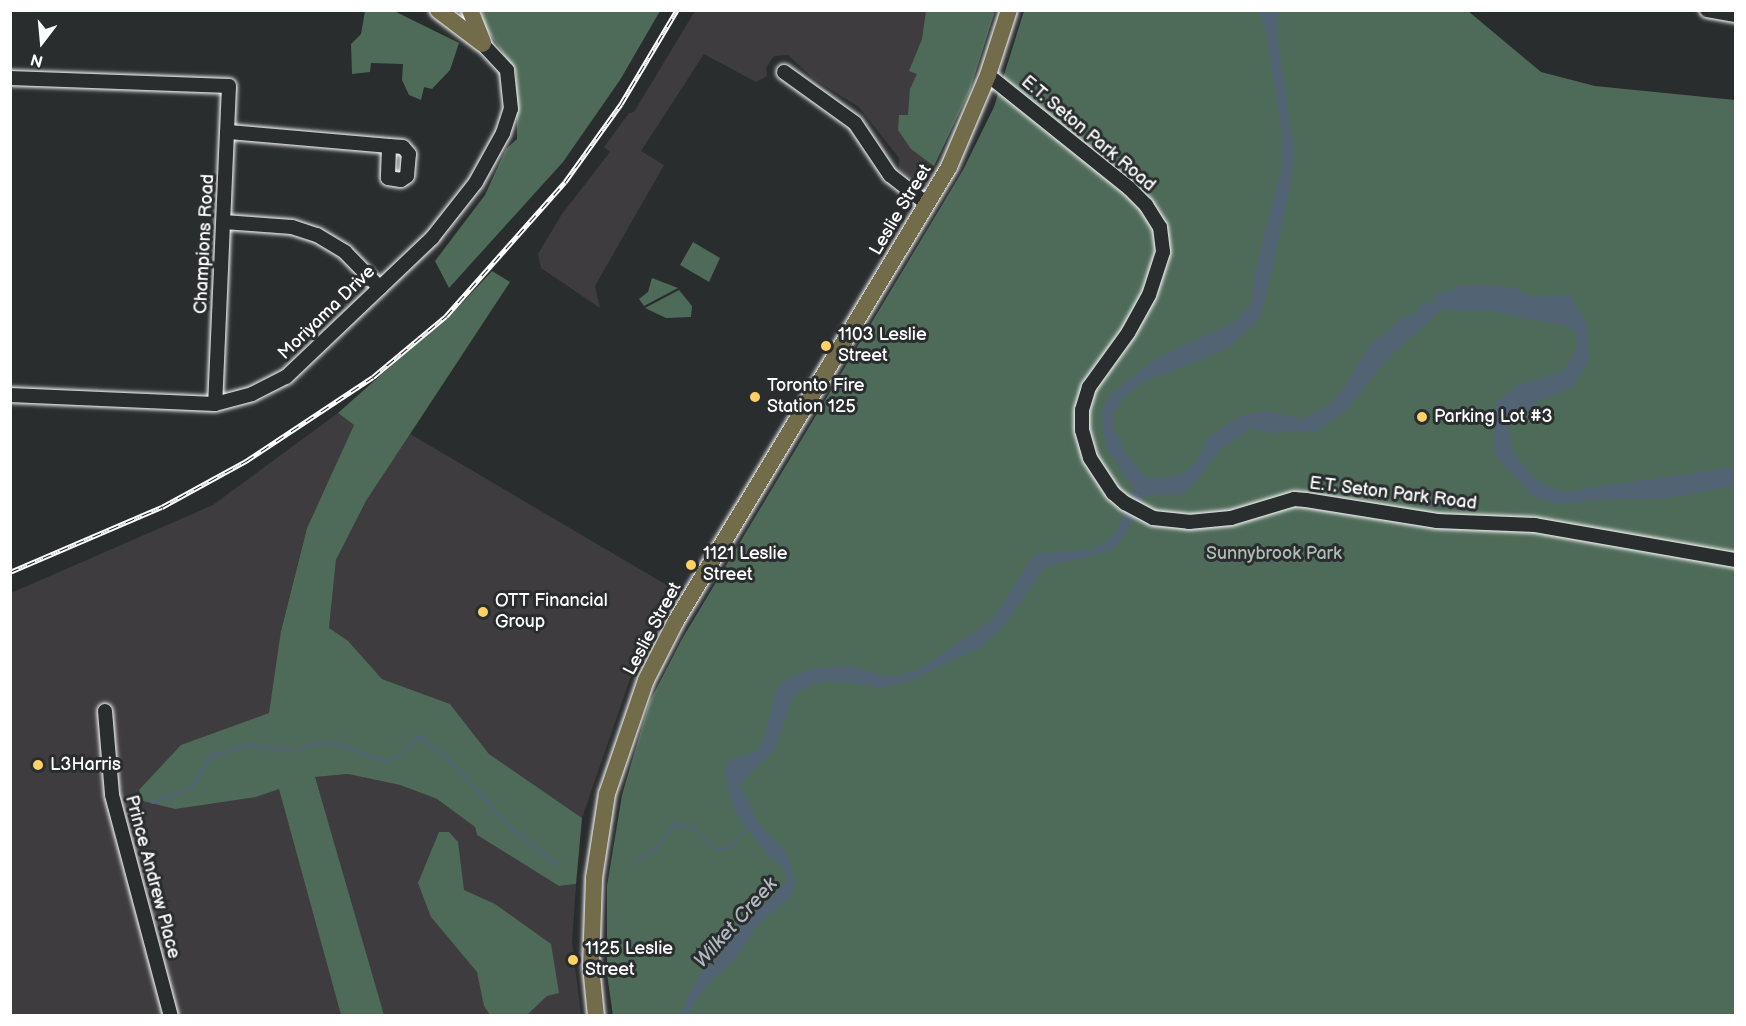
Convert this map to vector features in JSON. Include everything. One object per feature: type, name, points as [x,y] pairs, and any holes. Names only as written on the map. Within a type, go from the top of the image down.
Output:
[{"type":"main road","points":[[438,10],[483,44]]},
{"type":"main road","points":[[470,10],[483,44]]},
{"type":"main road","name":"Leslie Street","points":[[596,1016],[591,966],[594,878],[607,794],[646,680],[676,621],[950,167],[988,75],[1009,10]]},
{"type":"street","points":[[1707,10],[1736,15]]},
{"type":"street","name":"Moriyama Drive","points":[[10,395],[215,404],[252,394],[286,377],[450,218],[476,182],[508,121],[510,79],[498,57],[483,44]]},
{"type":"street","points":[[784,72],[855,123],[890,175],[927,204]]},
{"type":"street","name":"E.T. Seton Park Road","points":[[988,75],[1129,189],[1153,214],[1160,227],[1163,252],[1149,295],[1122,343],[1089,387],[1082,410],[1082,430],[1090,458],[1113,493],[1125,503],[1163,521],[1189,522],[1231,518],[1294,500],[1306,500],[1437,521],[1535,525],[1736,560]]},
{"type":"street","name":"Champions Road","points":[[10,78],[229,86],[229,132],[215,404]]},
{"type":"street","points":[[229,132],[389,146]]},
{"type":"street","points":[[224,222],[292,227],[317,235],[345,252],[380,288]]},
{"type":"street","name":"Prince Andrew Place","points":[[105,711],[111,795],[171,1016]]},
{"type":"shaded area","points":[[695,11],[995,11],[970,90],[926,182],[921,185],[899,170],[899,158],[859,107],[814,79],[788,55],[774,56],[766,68],[767,76],[756,82],[704,54],[641,151],[664,165],[595,286],[600,308],[541,268],[538,254],[562,214],[610,152],[604,147],[629,113],[634,112]]},
{"type":"shaded area","points":[[338,413],[354,425],[307,528],[281,631],[280,791],[341,1015],[11,1016],[11,593],[213,505]]},
{"type":"shaded area","points":[[410,434],[675,590],[640,650],[582,818],[489,754],[450,704],[382,679],[329,628],[336,560],[366,501]]},
{"type":"shaded area","points":[[348,774],[400,785],[437,799],[475,827],[477,835],[559,886],[576,884],[572,942],[581,1015],[384,1015],[314,784],[315,777]]},
{"type":"green space","points":[[365,11],[394,11],[459,43],[450,70],[432,89],[424,87],[421,100],[409,95],[402,80],[403,64],[371,63],[370,72],[352,74],[351,44],[361,34]]},
{"type":"green space","points":[[481,11],[660,11],[620,80],[563,162],[449,288],[435,261],[485,195],[506,149],[517,139],[516,72],[485,27]]},
{"type":"green space","points":[[926,11],[995,11],[970,90],[934,166],[911,149],[898,130],[899,115],[908,115],[910,89],[917,74],[909,71],[922,39]]},
{"type":"green space","name":"Sunnybrook Park","points":[[1024,11],[1468,11],[1541,72],[1595,86],[1735,100],[1735,1015],[613,1016],[607,974],[607,886],[622,795],[649,703],[682,639],[963,170],[994,107]]},
{"type":"green space","points":[[693,242],[720,258],[709,282],[680,265]]},
{"type":"green space","points":[[492,271],[510,282],[366,501],[336,560],[329,628],[348,641],[382,679],[450,704],[489,754],[582,818],[576,884],[559,886],[477,835],[475,827],[437,799],[400,785],[348,774],[315,777],[384,1015],[341,1015],[279,789],[256,797],[175,809],[143,801],[139,790],[181,745],[269,713],[281,631],[307,528],[354,425],[338,413],[462,303]]},
{"type":"green space","points":[[652,278],[678,288],[644,306],[639,299],[648,292]]},
{"type":"green space","points":[[679,290],[692,306],[691,317],[666,318],[645,308]]},
{"type":"green space","points":[[439,832],[449,832],[458,842],[464,890],[495,904],[551,944],[559,993],[547,996],[527,1015],[490,1015],[484,1006],[477,972],[431,917],[418,883]]},
{"type":"water","points":[[1259,11],[1277,11],[1278,44],[1294,148],[1292,180],[1265,301],[1258,321],[1227,349],[1142,383],[1123,398],[1113,415],[1114,428],[1125,451],[1145,477],[1170,478],[1187,471],[1201,454],[1208,437],[1240,416],[1268,411],[1302,419],[1326,407],[1343,389],[1369,346],[1401,319],[1420,310],[1420,305],[1435,301],[1436,292],[1450,292],[1459,285],[1490,285],[1516,288],[1530,297],[1571,295],[1587,325],[1589,360],[1573,387],[1537,402],[1508,429],[1513,453],[1538,481],[1561,492],[1735,467],[1735,486],[1659,499],[1595,500],[1557,505],[1531,495],[1495,456],[1493,414],[1498,401],[1516,386],[1564,371],[1578,344],[1575,332],[1569,327],[1491,311],[1442,310],[1392,354],[1347,409],[1318,431],[1270,433],[1251,428],[1222,448],[1188,491],[1180,494],[1145,495],[1126,535],[1111,551],[1045,567],[1007,622],[981,647],[907,682],[881,687],[835,681],[813,684],[793,696],[774,751],[740,784],[758,823],[783,848],[790,862],[795,880],[791,897],[759,924],[731,964],[707,985],[687,1015],[679,1016],[694,983],[714,955],[741,922],[772,898],[787,880],[785,870],[765,852],[733,809],[724,768],[729,761],[757,750],[763,741],[776,690],[785,680],[814,668],[851,666],[887,677],[916,671],[993,619],[1034,554],[1092,549],[1115,534],[1134,489],[1106,447],[1101,414],[1106,399],[1154,359],[1236,321],[1252,302],[1255,272],[1281,169],[1282,136],[1267,37]]},
{"type":"waterway","points":[[296,749],[319,742],[338,744],[386,761],[398,756],[419,736],[447,758],[513,830],[558,864]]},
{"type":"waterway","points":[[152,802],[192,787],[209,756],[246,745],[290,749]]},
{"type":"waterway","points":[[636,860],[658,846],[674,823],[694,828],[715,849],[729,847],[747,826]]},
{"type":"railway","points":[[10,572],[162,507],[246,461],[373,377],[446,316],[565,182],[621,104],[677,10]]},
{"type":"place","name":"1103 Leslie Street","points":[[826,346]]},
{"type":"place","name":"Toronto Fire Station 125","points":[[755,397]]},
{"type":"place","name":"Parking Lot #3","points":[[1422,417]]},
{"type":"place","name":"1121 Leslie Street","points":[[691,565]]},
{"type":"place","name":"OTT Financial Group","points":[[483,612]]},
{"type":"place","name":"L3Harris","points":[[38,765]]},
{"type":"place","name":"1125 Leslie Street","points":[[573,960]]},
{"type":"water label","name":"Wilket Creek","points":[[736,923]]}]
